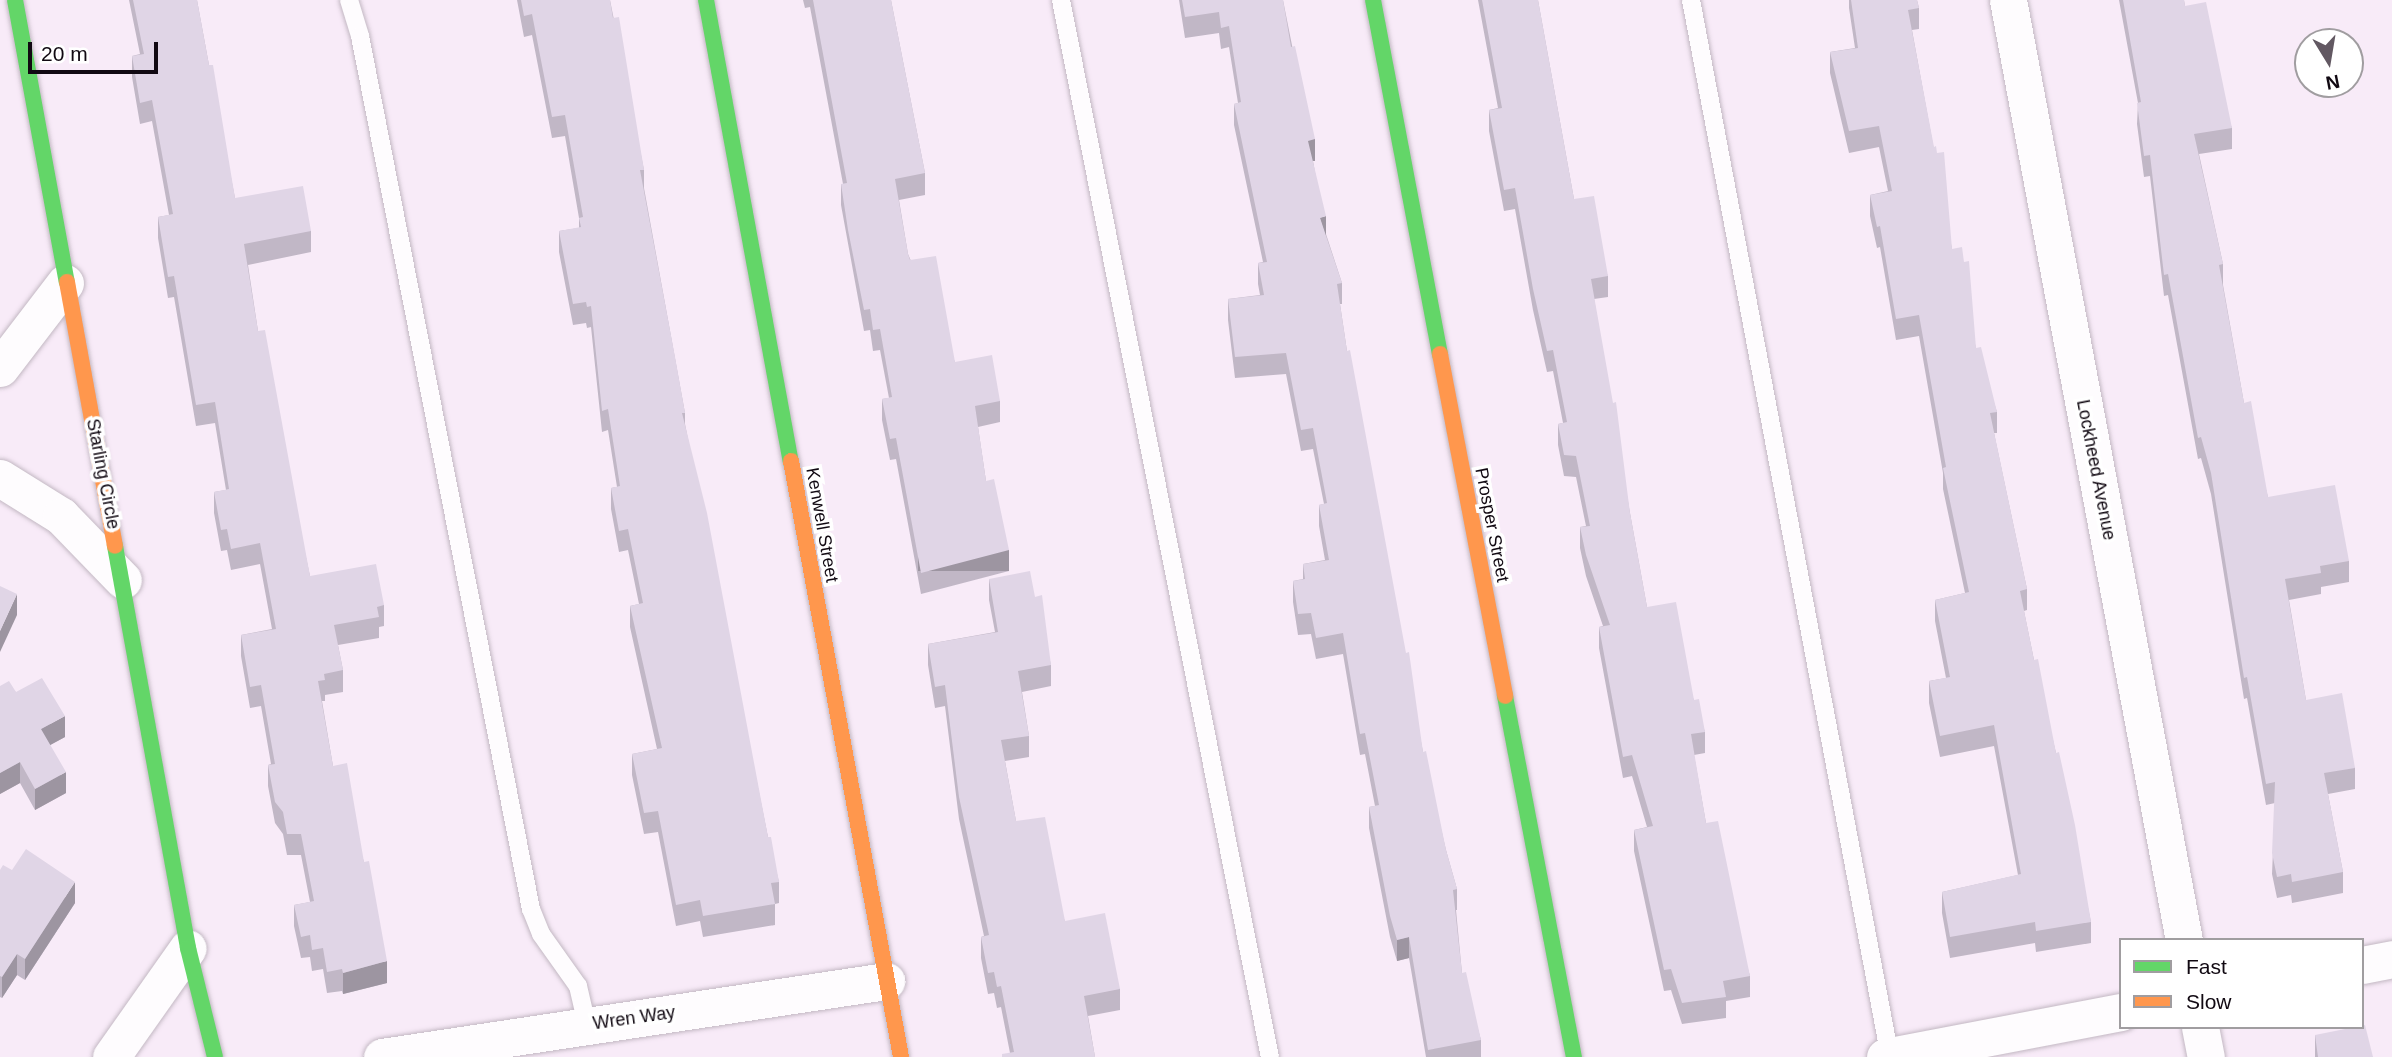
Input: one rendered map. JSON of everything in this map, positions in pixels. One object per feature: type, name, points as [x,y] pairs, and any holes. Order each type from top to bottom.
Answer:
[{"type":"street","name":"Starling Circle","points":[[15,0],[65,282],[123,580],[188,948],[215,1057]]},
{"type":"street","name":"Kenwell Street","points":[[706,0],[901,1057]]},
{"type":"street","name":"Prosper Street","points":[[1373,0],[1573,1057]]},
{"type":"street","name":"Lockheed Avenue","points":[[2008,0],[2183,938]]},
{"type":"street","points":[[0,368],[65,282]]},
{"type":"street","points":[[0,478],[61,516],[123,580]]},
{"type":"street","points":[[111,1057],[188,948]]},
{"type":"street","points":[[2364,965],[2392,959]]},
{"type":"street","name":"Wren Way","points":[[382,1057],[886,981]]},
{"type":"street","points":[[1888,1057],[2119,1012]]},
{"type":"street","points":[[2200,1029],[2206,1057]]},
{"type":"lane","points":[[349,0],[363,50],[531,909],[541,934],[578,986],[587,1025]]},
{"type":"lane","points":[[1061,0],[1270,1057]]},
{"type":"lane","points":[[1691,0],[1888,1057]]},
{"type":"building","points":[[133,0],[197,0],[209,65],[213,65],[235,198],[303,186],[311,231],[244,244],[258,331],[265,330],[310,576],[376,564],[384,605],[377,607],[379,617],[334,625],[343,670],[324,674],[325,680],[318,681],[333,766],[347,763],[364,862],[369,861],[387,961],[343,973],[342,969],[327,972],[323,948],[312,950],[310,935],[301,937],[294,905],[314,901],[301,834],[287,834],[283,812],[275,802],[268,765],[275,764],[261,685],[250,687],[241,635],[276,629],[260,543],[231,549],[227,529],[221,530],[214,492],[229,489],[215,402],[196,405],[174,276],[168,277],[158,217],[173,214],[152,100],[140,103],[132,56],[144,54]]},
{"type":"building","points":[[521,0],[610,0],[613,18],[619,17],[644,170],[640,170],[685,413],[682,413],[707,513],[768,837],[771,837],[779,882],[771,883],[775,904],[703,916],[700,900],[676,905],[658,811],[644,813],[632,754],[662,748],[630,606],[643,603],[628,529],[619,531],[611,488],[620,486],[608,409],[602,411],[591,306],[587,307],[586,302],[573,304],[559,231],[581,227],[579,218],[583,217],[565,115],[552,117],[532,14],[524,16]]},
{"type":"building","points":[[813,0],[891,0],[925,173],[895,179],[908,254],[910,260],[936,256],[955,362],[992,355],[1000,401],[975,406],[986,481],[994,479],[1009,550],[921,573],[896,438],[890,439],[882,399],[892,397],[880,329],[873,330],[870,309],[864,310],[848,230],[841,184],[847,183]]},
{"type":"building","points":[[1182,0],[1283,0],[1291,47],[1295,46],[1315,139],[1308,141],[1326,216],[1320,218],[1342,283],[1337,284],[1347,351],[1350,350],[1406,653],[1409,652],[1423,752],[1426,751],[1446,850],[1457,889],[1453,890],[1462,973],[1466,972],[1481,1040],[1428,1050],[1409,937],[1397,940],[1390,916],[1369,807],[1379,805],[1365,733],[1360,734],[1343,633],[1316,638],[1311,613],[1298,614],[1293,581],[1305,579],[1303,564],[1329,560],[1319,505],[1327,503],[1313,428],[1301,430],[1286,353],[1235,357],[1228,299],[1264,295],[1258,263],[1267,262],[1234,104],[1241,102],[1229,26],[1221,28],[1219,12],[1185,17]]},
{"type":"building","points":[[1482,0],[1538,0],[1574,199],[1594,196],[1608,276],[1591,279],[1613,403],[1616,402],[1630,513],[1647,607],[1676,602],[1694,700],[1699,699],[1705,732],[1691,734],[1706,823],[1718,821],[1750,976],[1723,981],[1726,997],[1682,1003],[1671,969],[1664,970],[1634,830],[1653,826],[1632,755],[1623,757],[1599,627],[1610,625],[1586,555],[1580,527],[1590,526],[1576,456],[1564,455],[1558,424],[1567,422],[1553,350],[1547,351],[1515,188],[1504,190],[1489,110],[1502,108]]},
{"type":"building","points":[[1851,0],[1917,0],[1919,8],[1908,10],[1934,147],[1936,146],[1937,153],[1944,152],[1952,249],[1962,247],[1964,262],[1969,261],[1976,348],[1981,347],[1997,412],[1990,413],[2027,589],[2020,591],[2034,660],[2038,659],[2056,753],[2059,752],[2075,825],[2091,922],[2036,931],[2035,922],[1950,937],[1942,892],[2021,874],[1994,725],[1940,736],[1929,681],[1950,677],[1935,600],[1969,592],[1943,468],[1946,467],[1919,315],[1896,319],[1880,226],[1877,227],[1870,195],[1892,191],[1879,126],[1849,131],[1830,52],[1858,48]]},
{"type":"building","points":[[2123,0],[2184,0],[2185,6],[2206,2],[2232,128],[2194,134],[2223,264],[2219,265],[2244,403],[2251,401],[2268,497],[2335,485],[2349,561],[2320,566],[2321,573],[2285,579],[2306,700],[2342,693],[2355,768],[2324,773],[2343,872],[2292,882],[2291,874],[2277,877],[2272,853],[2275,782],[2266,784],[2247,677],[2244,678],[2211,473],[2201,437],[2198,438],[2168,274],[2164,275],[2150,155],[2144,156],[2137,103],[2141,102]]},
{"type":"building","points":[[1030,571],[1035,597],[1042,595],[1051,665],[1018,671],[1029,736],[1001,740],[1016,821],[1045,817],[1065,921],[1105,913],[1120,989],[1084,996],[1095,1057],[1002,1057],[1002,1054],[1014,1052],[1001,986],[997,987],[994,972],[988,973],[981,937],[989,935],[959,797],[945,685],[935,687],[928,644],[998,632],[989,579]]},
{"type":"building","points":[[0,586],[17,594],[0,631]]},
{"type":"building","points":[[42,678],[65,716],[41,729],[66,772],[35,789],[20,762],[0,773],[0,686],[9,681],[16,692]]},
{"type":"building","points":[[26,849],[75,882],[25,959],[17,954],[2,977],[0,870],[3,865],[12,870]]},
{"type":"building","points":[[2364,1025],[2373,1057],[2318,1057],[2315,1035],[2345,1029],[2364,1029]]},
{"type":"traffic: fast","points":[[15,0],[67,282]]},
{"type":"traffic: fast","points":[[706,0],[791,461]]},
{"type":"traffic: fast","points":[[1373,0],[1440,354]]},
{"type":"traffic: fast","points":[[115,546],[188,948],[215,1057]]},
{"type":"traffic: fast","points":[[1505,696],[1574,1057]]},
{"type":"traffic: slow","points":[[67,282],[115,546]]},
{"type":"traffic: slow","points":[[1440,354],[1505,696]]},
{"type":"traffic: slow","points":[[791,461],[901,1057]]}]
